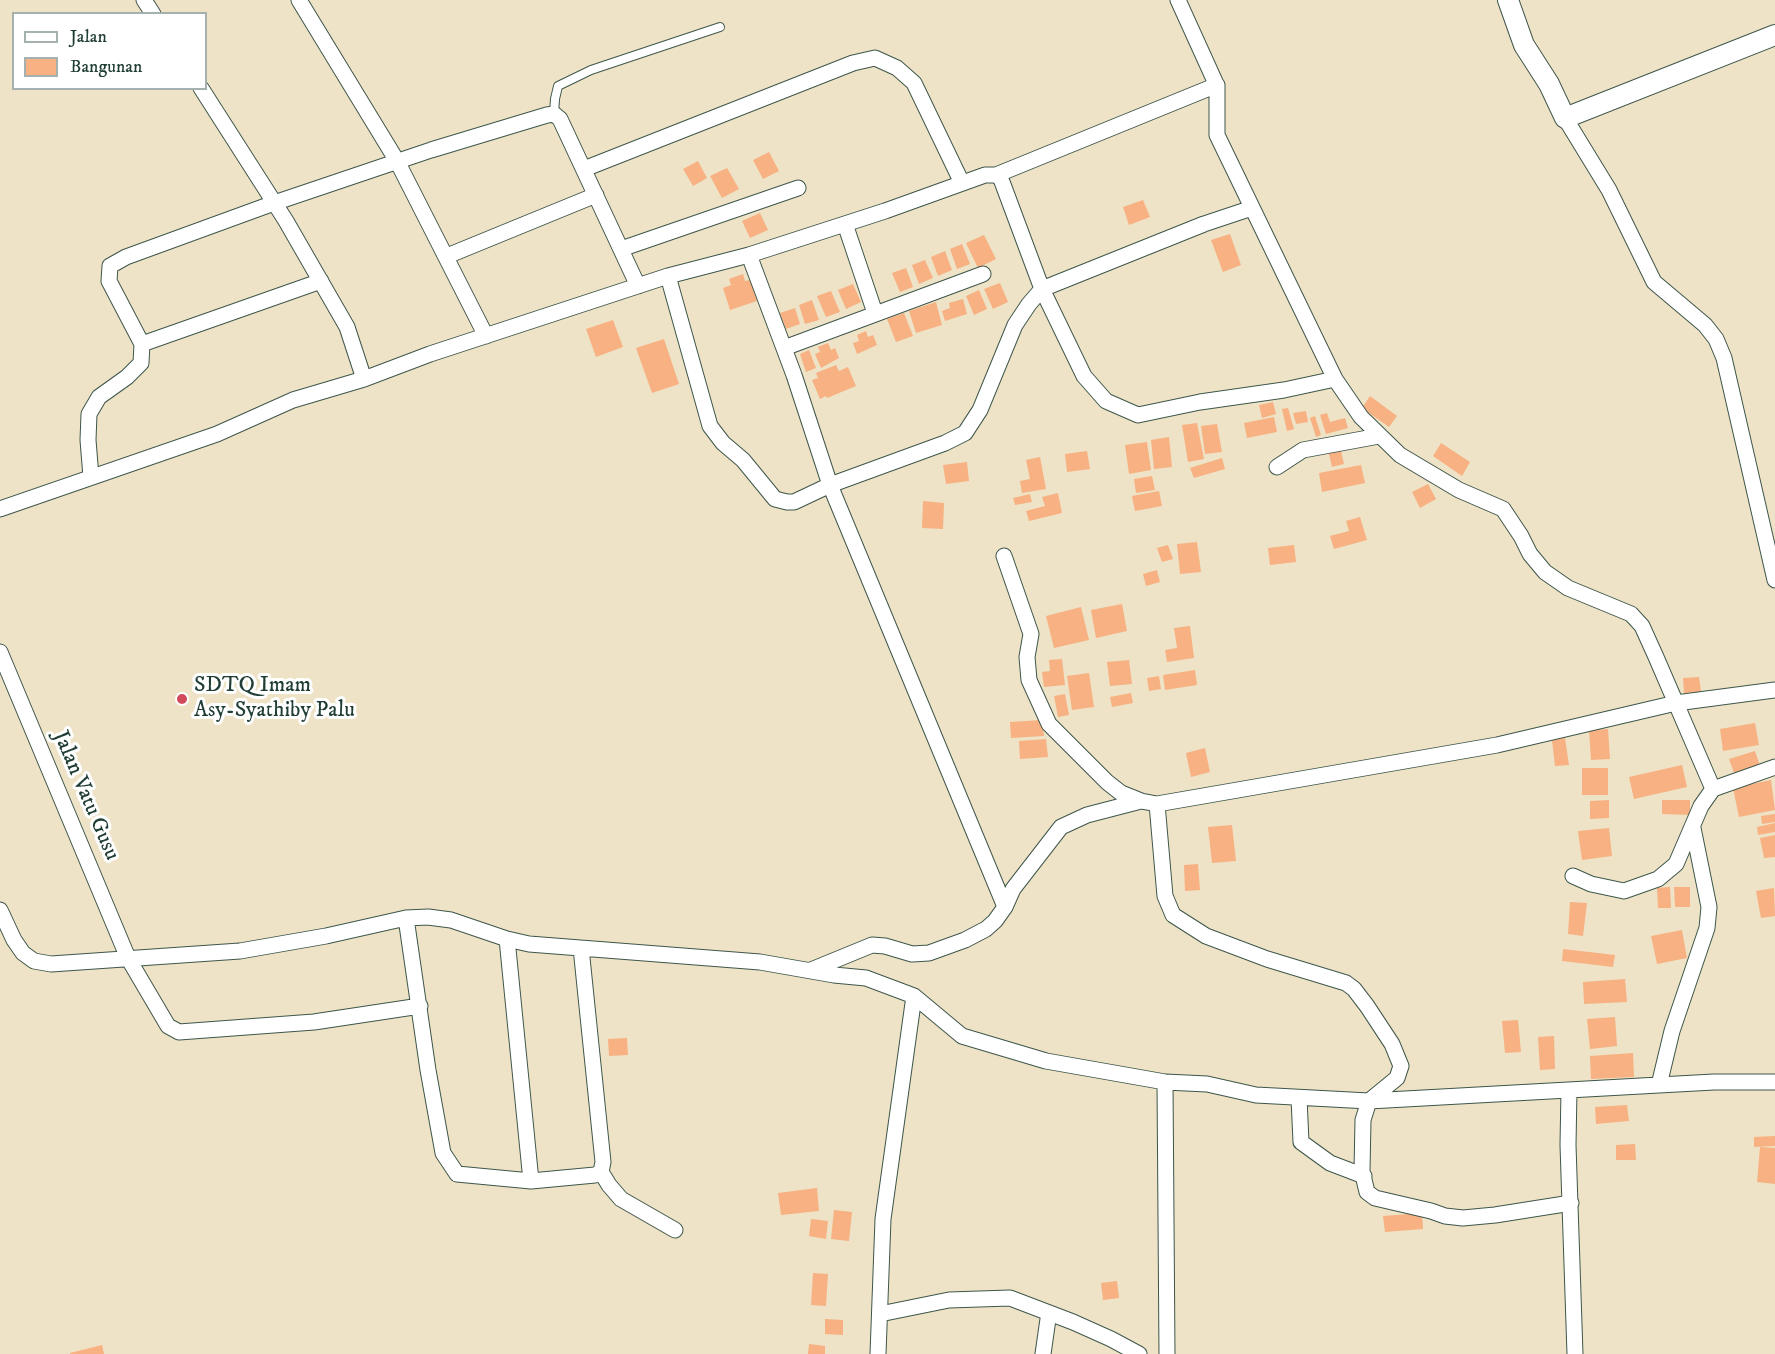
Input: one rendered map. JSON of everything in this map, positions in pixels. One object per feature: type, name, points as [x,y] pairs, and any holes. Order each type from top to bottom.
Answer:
[{"type":"street","points":[[299,0],[397,161],[486,336]]},
{"type":"street","points":[[1178,0],[1217,85],[1219,99],[1216,118],[1217,135],[1335,379],[1361,417],[1400,455],[1459,490],[1503,509],[1545,572],[1568,588],[1631,614],[1642,626],[1713,789]]},
{"type":"street","points":[[1508,0],[1524,45],[1549,84],[1565,118],[1609,190],[1654,282],[1705,325],[1716,339],[1724,358],[1775,580]]},
{"type":"street","points":[[1565,118],[1775,35]]},
{"type":"street","points":[[584,169],[853,63],[875,58],[897,68],[914,83],[962,183]]},
{"type":"street","points":[[0,508],[217,434],[293,400],[364,379],[668,276],[749,255],[985,175],[996,175],[1217,85]]},
{"type":"street","points":[[202,90],[274,202],[347,327],[364,379]]},
{"type":"street","points":[[91,477],[88,414],[99,397],[128,377],[141,363],[142,344],[109,281],[110,266],[126,257],[274,202],[397,161],[554,114],[560,119],[638,286]]},
{"type":"street","points":[[996,175],[1001,179],[1042,290],[1084,376],[1106,401],[1138,415],[1335,379]]},
{"type":"street","points":[[621,249],[798,188]]},
{"type":"street","points":[[447,256],[596,195]]},
{"type":"street","points":[[668,276],[710,426],[723,443],[743,460],[775,499],[794,502],[830,485],[945,443],[965,433],[980,410],[1016,325],[1029,304],[1042,290],[1204,224],[1251,208]]},
{"type":"street","points":[[844,224],[875,313]]},
{"type":"street","points":[[749,255],[784,348],[830,485],[1005,908]]},
{"type":"street","points":[[784,348],[982,274]]},
{"type":"street","points":[[142,344],[321,281]]},
{"type":"street","points":[[1277,466],[1303,450],[1379,436]]},
{"type":"street","points":[[1004,556],[1031,634],[1027,657],[1029,680],[1049,724],[1121,793],[1141,801],[1157,804],[1497,745],[1676,703],[1775,690]]},
{"type":"street","name":"Jalan Vatu Gusu","points":[[0,652],[128,958],[168,1026],[179,1032],[314,1022],[420,1006]]},
{"type":"street","points":[[1573,876],[1590,884],[1624,891],[1658,879],[1676,864],[1701,806],[1713,789],[1775,767]]},
{"type":"street","points":[[811,970],[872,945],[885,946],[912,954],[929,953],[986,929],[1005,908],[1013,889],[1061,827],[1087,815],[1141,801]]},
{"type":"street","points":[[1157,804],[1165,896],[1173,915],[1206,936],[1267,959],[1346,983],[1367,1006],[1392,1044],[1401,1066],[1397,1078],[1370,1101],[1361,1127],[1367,1192],[1375,1198],[1445,1216],[1463,1218],[1571,1203]]},
{"type":"street","points":[[1659,1085],[1672,1031],[1707,928],[1709,907],[1693,828]]},
{"type":"street","points":[[0,910],[14,940],[23,953],[34,961],[51,964],[240,951],[326,936],[406,918],[428,917],[451,920],[529,944],[760,962],[866,978],[914,996],[962,1036],[1046,1061],[1165,1082],[1207,1084],[1256,1095],[1370,1101],[1714,1082],[1775,1082]]},
{"type":"street","points":[[406,918],[442,1153],[447,1161],[457,1174],[531,1181],[595,1175],[601,1172]]},
{"type":"street","points":[[507,939],[531,1181]]},
{"type":"street","points":[[581,948],[603,1162],[601,1172],[621,1199],[675,1230]]},
{"type":"street","points":[[878,1354],[883,1219],[914,996]]},
{"type":"street","points":[[1165,1082],[1167,1354]]},
{"type":"street","points":[[1569,1090],[1568,1145],[1575,1354]]},
{"type":"street","points":[[1299,1098],[1301,1142],[1330,1163],[1364,1176]]},
{"type":"street","points":[[879,1314],[949,1300],[1010,1298],[1111,1339],[1139,1354]]},
{"type":"street","points":[[1043,1354],[1048,1319],[1052,1314]]},
{"type":"lane","points":[[554,114],[558,86],[591,70],[720,27]]},
{"type":"building","points":[[769,152],[779,171],[763,179],[753,160]]},
{"type":"building","points":[[698,161],[707,178],[693,186],[683,169]]},
{"type":"building","points":[[727,168],[739,189],[722,198],[710,176]]},
{"type":"building","points":[[1143,200],[1150,217],[1129,225],[1123,207]]},
{"type":"building","points":[[760,213],[768,230],[750,238],[742,221]]},
{"type":"building","points":[[1230,234],[1241,265],[1223,272],[1211,240]]},
{"type":"building","points":[[984,235],[996,259],[978,268],[966,243]]},
{"type":"building","points":[[962,244],[970,264],[957,269],[950,249]]},
{"type":"building","points":[[945,251],[952,270],[938,276],[931,257]]},
{"type":"building","points":[[925,260],[933,278],[919,284],[912,265]]},
{"type":"building","points":[[906,268],[913,287],[900,292],[892,273]]},
{"type":"building","points":[[743,274],[745,281],[750,280],[757,301],[730,310],[723,288],[731,285],[729,279]]},
{"type":"building","points":[[1000,283],[1008,302],[993,309],[984,289]]},
{"type":"building","points":[[853,284],[861,302],[846,309],[838,290]]},
{"type":"building","points":[[979,290],[987,309],[974,315],[966,296]]},
{"type":"building","points":[[831,291],[840,312],[826,317],[817,296]]},
{"type":"building","points":[[963,299],[967,314],[945,321],[942,311],[950,308],[949,303]]},
{"type":"building","points":[[812,300],[819,320],[805,324],[799,305]]},
{"type":"building","points":[[936,302],[942,325],[916,333],[909,311]]},
{"type":"building","points":[[795,308],[800,324],[786,329],[780,313]]},
{"type":"building","points":[[904,313],[913,336],[896,342],[887,319]]},
{"type":"building","points":[[613,320],[623,347],[596,357],[586,329]]},
{"type":"building","points":[[866,331],[868,337],[873,335],[877,345],[857,354],[853,343],[859,341],[857,335]]},
{"type":"building","points":[[664,339],[679,384],[652,393],[636,348]]},
{"type":"building","points":[[828,343],[831,350],[835,348],[839,358],[821,368],[815,354],[820,352],[818,347]]},
{"type":"building","points":[[809,350],[816,368],[806,372],[800,354]]},
{"type":"building","points":[[836,365],[839,371],[848,367],[856,386],[820,399],[812,380],[818,378],[816,373]]},
{"type":"building","points":[[1370,396],[1397,416],[1389,427],[1362,408]]},
{"type":"building","points":[[1273,402],[1276,414],[1262,418],[1259,405]]},
{"type":"building","points":[[1288,408],[1294,429],[1287,431],[1282,409]]},
{"type":"building","points":[[1306,411],[1308,422],[1296,424],[1293,413]]},
{"type":"building","points":[[1327,413],[1330,422],[1345,418],[1348,428],[1326,434],[1320,415]]},
{"type":"building","points":[[1315,416],[1321,435],[1316,437],[1310,418]]},
{"type":"building","points":[[1274,417],[1277,432],[1247,438],[1244,423]]},
{"type":"building","points":[[1197,423],[1204,459],[1188,462],[1182,425]]},
{"type":"building","points":[[1217,424],[1222,452],[1205,454],[1201,426]]},
{"type":"building","points":[[1169,437],[1172,467],[1154,469],[1151,440]]},
{"type":"building","points":[[1147,442],[1151,470],[1129,474],[1125,445]]},
{"type":"building","points":[[1441,443],[1470,462],[1462,476],[1433,456]]},
{"type":"building","points":[[1340,447],[1344,464],[1332,467],[1328,450]]},
{"type":"building","points":[[1087,451],[1090,469],[1067,472],[1065,454]]},
{"type":"building","points":[[1040,457],[1046,489],[1022,493],[1020,481],[1030,479],[1026,460]]},
{"type":"building","points":[[1222,458],[1225,469],[1194,478],[1190,468]]},
{"type":"building","points":[[967,462],[969,481],[946,484],[943,465]]},
{"type":"building","points":[[1361,465],[1365,483],[1322,492],[1319,473]]},
{"type":"building","points":[[1152,476],[1155,490],[1136,493],[1134,479]]},
{"type":"building","points":[[1428,484],[1436,499],[1420,508],[1412,492]]},
{"type":"building","points":[[1159,491],[1162,506],[1135,511],[1132,496]]},
{"type":"building","points":[[1058,493],[1062,513],[1029,521],[1026,511],[1045,506],[1042,497]]},
{"type":"building","points":[[1030,494],[1032,502],[1015,505],[1013,498]]},
{"type":"building","points":[[923,501],[944,503],[943,529],[922,528]]},
{"type":"building","points":[[1360,517],[1367,540],[1334,549],[1330,536],[1349,531],[1346,521]]},
{"type":"building","points":[[1197,542],[1201,572],[1180,574],[1177,544]]},
{"type":"building","points":[[1168,545],[1173,559],[1162,562],[1157,548]]},
{"type":"building","points":[[1294,545],[1296,562],[1270,565],[1268,548]]},
{"type":"building","points":[[1157,570],[1160,582],[1146,586],[1143,574]]},
{"type":"building","points":[[1122,604],[1127,631],[1096,638],[1091,610]]},
{"type":"building","points":[[1081,607],[1089,640],[1054,648],[1046,616]]},
{"type":"building","points":[[1190,626],[1194,658],[1167,662],[1165,650],[1177,648],[1174,628]]},
{"type":"building","points":[[1062,659],[1065,685],[1044,687],[1042,672],[1050,671],[1049,660]]},
{"type":"building","points":[[1129,660],[1132,684],[1110,686],[1107,662]]},
{"type":"building","points":[[1195,670],[1197,685],[1165,690],[1163,675]]},
{"type":"building","points":[[1089,673],[1094,707],[1072,710],[1067,676]]},
{"type":"building","points":[[1159,676],[1161,689],[1149,691],[1147,678]]},
{"type":"building","points":[[1699,677],[1701,692],[1684,693],[1683,678]]},
{"type":"building","points":[[1131,693],[1133,703],[1112,707],[1110,697]]},
{"type":"building","points":[[1065,694],[1069,715],[1058,717],[1054,696]]},
{"type":"building","points":[[1042,720],[1044,736],[1011,738],[1010,722]]},
{"type":"building","points":[[1755,723],[1759,745],[1723,751],[1720,729]]},
{"type":"building","points":[[1608,729],[1610,759],[1591,760],[1589,730]]},
{"type":"building","points":[[1565,738],[1569,765],[1555,766],[1552,740]]},
{"type":"building","points":[[1046,739],[1048,757],[1020,759],[1019,741]]},
{"type":"building","points":[[1205,748],[1210,772],[1191,777],[1186,753]]},
{"type":"building","points":[[1755,751],[1760,766],[1734,773],[1729,759]]},
{"type":"building","points":[[1682,765],[1687,787],[1634,799],[1629,777]]},
{"type":"building","points":[[1582,768],[1608,768],[1608,795],[1582,795]]},
{"type":"building","points":[[1771,780],[1775,810],[1739,817],[1733,788]]},
{"type":"building","points":[[1609,800],[1609,818],[1590,819],[1590,801]]},
{"type":"building","points":[[1662,800],[1690,800],[1690,815],[1662,814]]},
{"type":"building","points":[[1775,814],[1775,822],[1762,824],[1761,816]]},
{"type":"building","points":[[1775,823],[1775,832],[1758,835],[1757,827]]},
{"type":"building","points":[[1232,825],[1236,861],[1212,863],[1208,827]]},
{"type":"building","points":[[1609,828],[1612,856],[1582,860],[1578,831]]},
{"type":"building","points":[[1775,835],[1775,857],[1764,858],[1760,838]]},
{"type":"building","points":[[1198,864],[1200,890],[1185,891],[1184,865]]},
{"type":"building","points":[[1670,887],[1671,908],[1658,908],[1657,888]]},
{"type":"building","points":[[1674,887],[1690,887],[1690,907],[1675,907]]},
{"type":"building","points":[[1774,888],[1775,916],[1761,918],[1756,891]]},
{"type":"building","points":[[1570,902],[1587,903],[1583,936],[1568,934]]},
{"type":"building","points":[[1682,930],[1687,958],[1657,964],[1651,936]]},
{"type":"building","points":[[1563,949],[1615,955],[1613,967],[1562,961]]},
{"type":"building","points":[[1625,979],[1627,1002],[1584,1004],[1583,982]]},
{"type":"building","points":[[1615,1017],[1617,1046],[1590,1049],[1587,1019]]},
{"type":"building","points":[[1518,1020],[1521,1052],[1505,1053],[1502,1021]]},
{"type":"building","points":[[1554,1036],[1555,1069],[1540,1070],[1538,1037]]},
{"type":"building","points":[[627,1038],[628,1055],[609,1056],[608,1039]]},
{"type":"building","points":[[1633,1053],[1634,1077],[1591,1079],[1590,1056]]},
{"type":"building","points":[[1627,1105],[1629,1121],[1596,1124],[1595,1107]]},
{"type":"building","points":[[1775,1136],[1775,1146],[1754,1147],[1754,1137]]},
{"type":"building","points":[[1635,1144],[1636,1160],[1616,1160],[1616,1145]]},
{"type":"building","points":[[1760,1147],[1775,1148],[1775,1184],[1757,1182]]},
{"type":"building","points":[[817,1188],[819,1211],[781,1215],[778,1193]]},
{"type":"building","points":[[834,1210],[852,1212],[849,1241],[831,1239]]},
{"type":"building","points":[[1422,1213],[1423,1229],[1385,1232],[1383,1216]]},
{"type":"building","points":[[811,1219],[828,1221],[826,1239],[809,1236]]},
{"type":"building","points":[[813,1273],[828,1274],[826,1306],[811,1305]]},
{"type":"building","points":[[1117,1281],[1119,1298],[1103,1300],[1101,1283]]},
{"type":"building","points":[[825,1319],[843,1320],[843,1335],[825,1334]]},
{"type":"building","points":[[809,1344],[825,1346],[825,1354],[808,1354]]},
{"type":"building","points":[[102,1345],[104,1354],[70,1354],[70,1353]]},
{"type":"place","name":"SDTQ Imam Asy-Syathiby Palu","points":[[182,699]]}]
